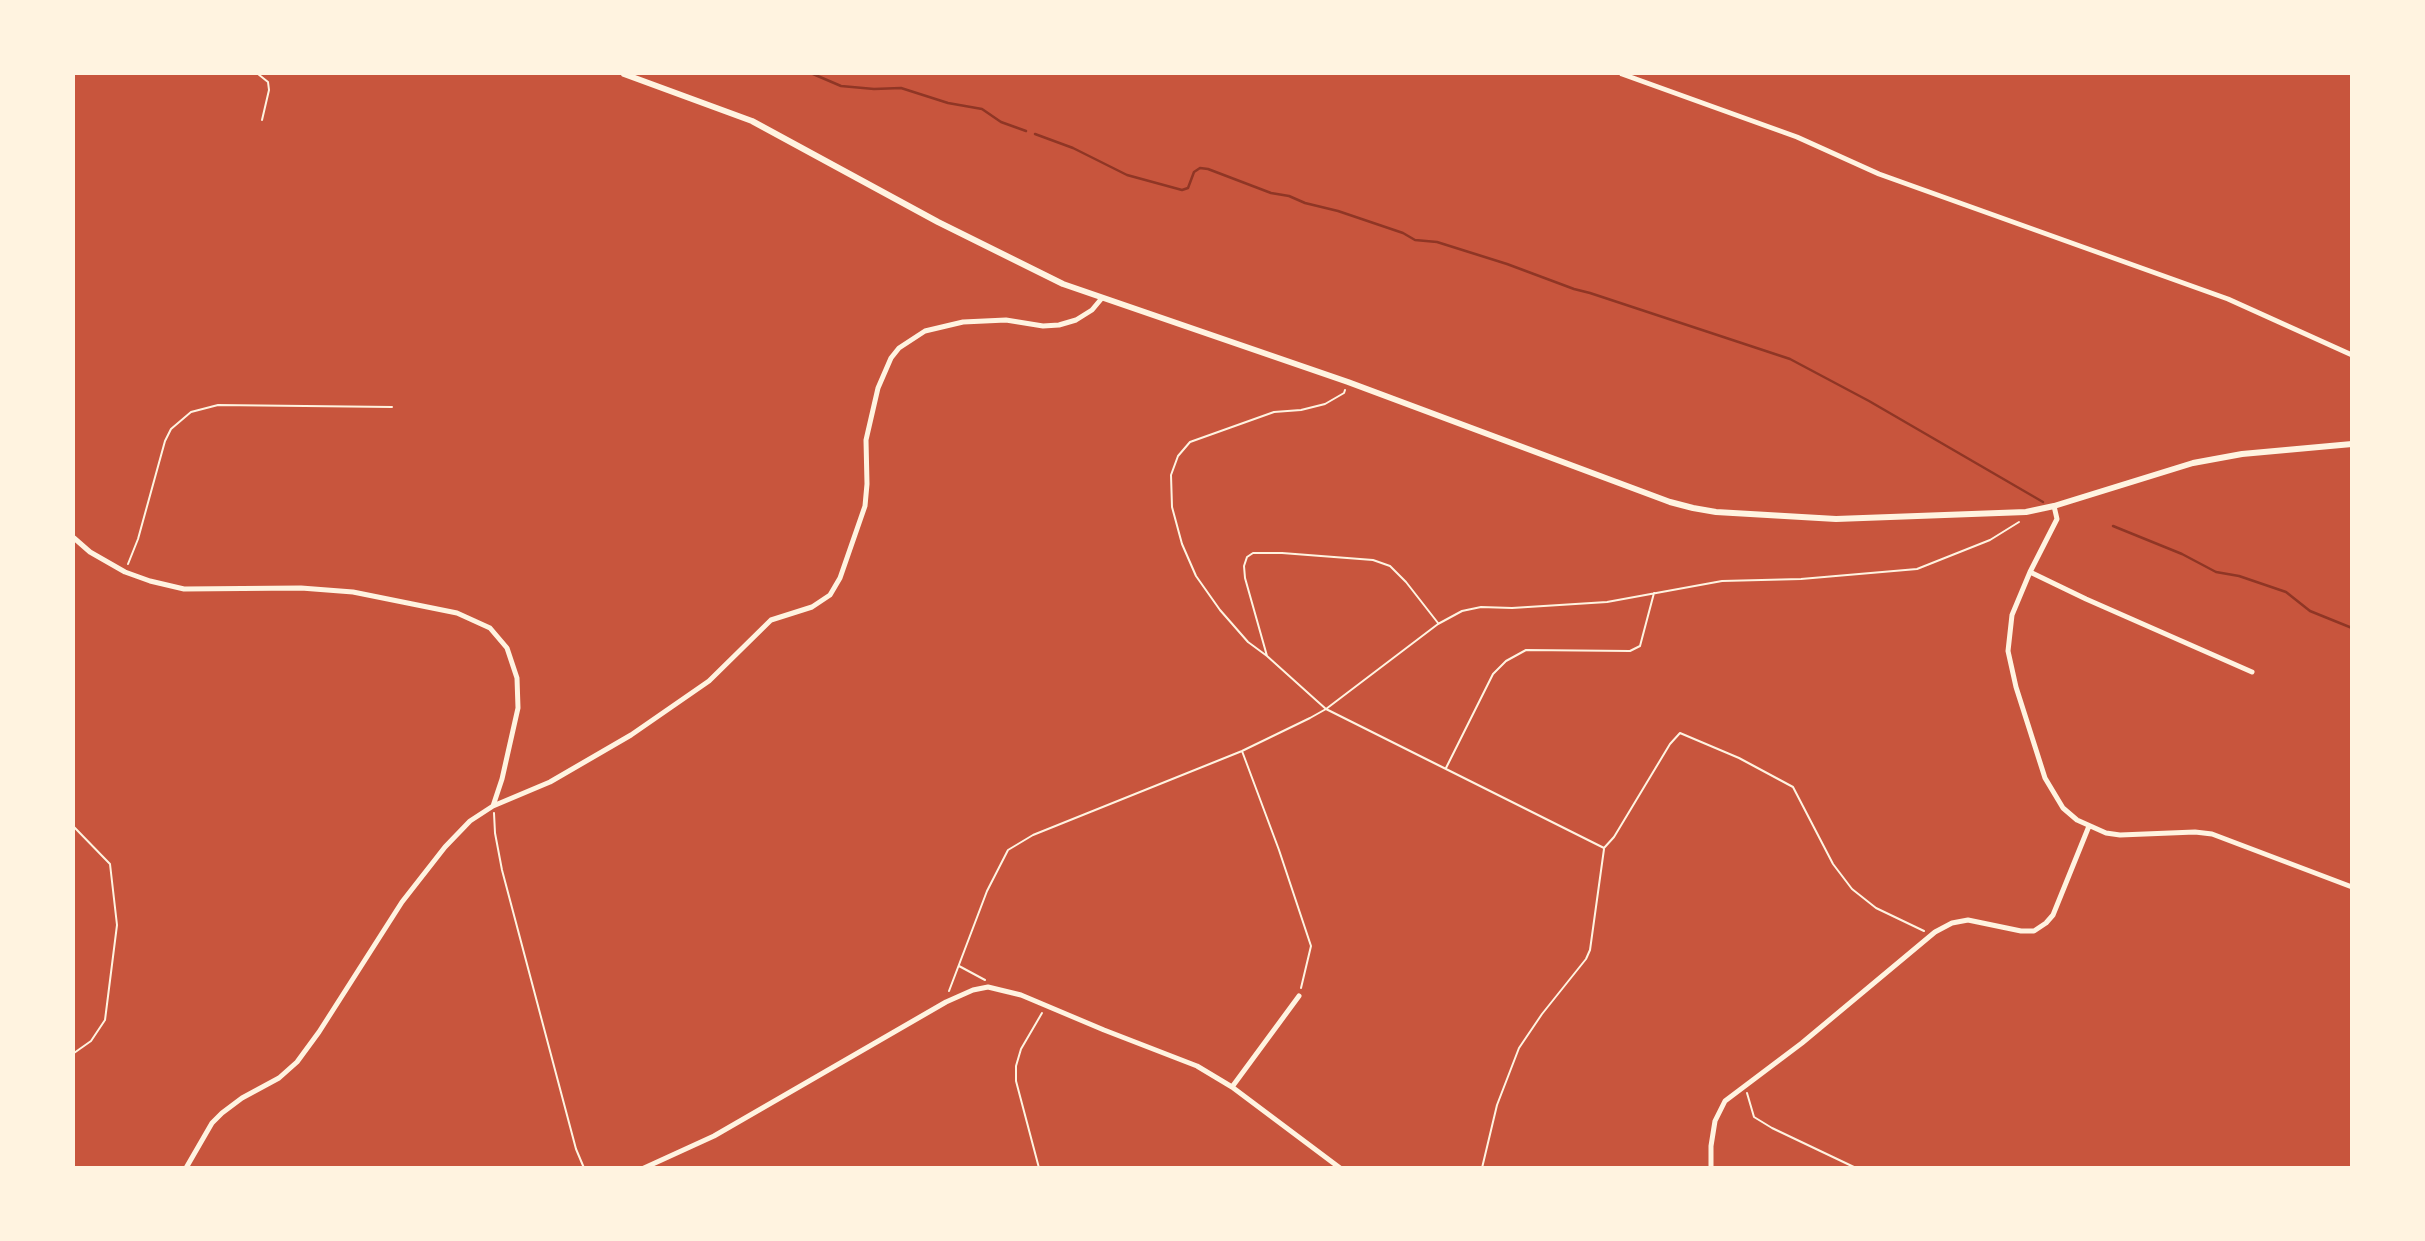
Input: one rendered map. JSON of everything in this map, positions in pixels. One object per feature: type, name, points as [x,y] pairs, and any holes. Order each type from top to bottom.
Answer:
[{"type":"street","points":[[624,74],[752,121],[949,227],[1063,284],[1348,382],[1658,498],[1693,508],[1729,513],[1836,519],[2026,512],[2054,506],[2193,463],[2242,454],[2351,444]]},
{"type":"street","points":[[1622,74],[1797,137],[1879,174],[2228,299],[2351,355]]},
{"type":"street","points":[[186,1167],[212,1123],[222,1113],[242,1098],[279,1078],[298,1062],[423,873],[444,846],[470,821],[493,806],[550,782],[631,735],[723,669],[771,620],[823,602],[830,595],[840,578],[865,506],[866,440],[882,376],[899,348],[925,331],[963,322],[1006,320],[1043,326],[1059,325],[1076,320],[1092,310],[1102,298]]},
{"type":"street","points":[[2054,506],[2057,519],[2012,615],[2008,652],[2016,687],[2045,778],[2063,808],[2077,820],[2106,833],[2212,834],[2351,887]]},
{"type":"street","points":[[74,538],[90,552],[125,572],[150,582],[184,589],[301,588],[354,593],[457,613],[489,628],[507,648],[517,678],[518,698],[511,740],[493,806]]},
{"type":"street","points":[[2030,572],[2252,672]]},
{"type":"street","points":[[1711,1167],[1715,1121],[1726,1101],[1735,1092],[1746,1088],[1931,935],[1952,923],[1968,920],[2021,931],[2039,929],[2053,915],[2089,826]]},
{"type":"street","points":[[644,1167],[714,1136],[946,1002],[973,989],[988,987],[1003,989],[1046,1005],[1197,1066],[1232,1087],[1340,1167]]},
{"type":"street","points":[[1232,1087],[1299,996]]},
{"type":"path","points":[[258,74],[268,82],[269,90],[262,120]]},
{"type":"path","points":[[1348,382],[1344,393],[1325,404],[1301,410],[1275,412],[1191,442],[1178,456],[1171,475],[1172,508],[1182,544],[1196,576],[1220,610],[1248,642],[1326,709],[1604,848]]},
{"type":"path","points":[[125,572],[138,539],[165,441],[171,429],[191,412],[218,404],[392,407]]},
{"type":"path","points":[[946,1002],[987,891],[1008,850],[1033,835],[1242,751],[1326,709],[1438,624],[1462,611],[1481,607],[1512,608],[1607,601],[1722,581],[1801,579],[1917,569],[1990,540],[2019,522],[2026,512]]},
{"type":"path","points":[[1267,656],[1245,579],[1244,566],[1247,557],[1253,553],[1373,559],[1390,566],[1406,582],[1438,624]]},
{"type":"path","points":[[1446,769],[1493,674],[1515,654],[1526,650],[1551,649],[1630,650],[1640,646],[1654,592]]},
{"type":"path","points":[[1482,1167],[1497,1105],[1519,1048],[1542,1014],[1586,960],[1590,950],[1604,848],[1670,744],[1680,733],[1739,758],[1793,787],[1824,849],[1852,889],[1876,908],[1931,935]]},
{"type":"path","points":[[1242,751],[1311,946],[1299,996]]},
{"type":"path","points":[[493,806],[502,870],[576,1149],[584,1167]]},
{"type":"path","points":[[74,827],[110,864],[117,925],[105,1020],[91,1041],[74,1054]]},
{"type":"path","points":[[958,965],[1003,989]]},
{"type":"path","points":[[1039,1167],[1016,1081],[1016,1066],[1021,1049],[1046,1005]]},
{"type":"path","points":[[1746,1088],[1754,1117],[1856,1167]]},
{"type":"waterway","points":[[813,74],[841,86],[901,88],[948,103],[982,109],[1001,122],[1026,131]]},
{"type":"waterway","points":[[1035,134],[1073,148],[1127,175],[1182,190],[1188,188],[1194,172],[1200,168],[1208,169],[1271,193],[1338,211],[1403,233],[1415,240],[1437,242],[1507,264],[1574,289],[1790,359],[1869,401],[2043,502]]},
{"type":"waterway","points":[[2113,526],[2182,554],[2216,572],[2239,576],[2286,592],[2310,611],[2352,628]]}]
